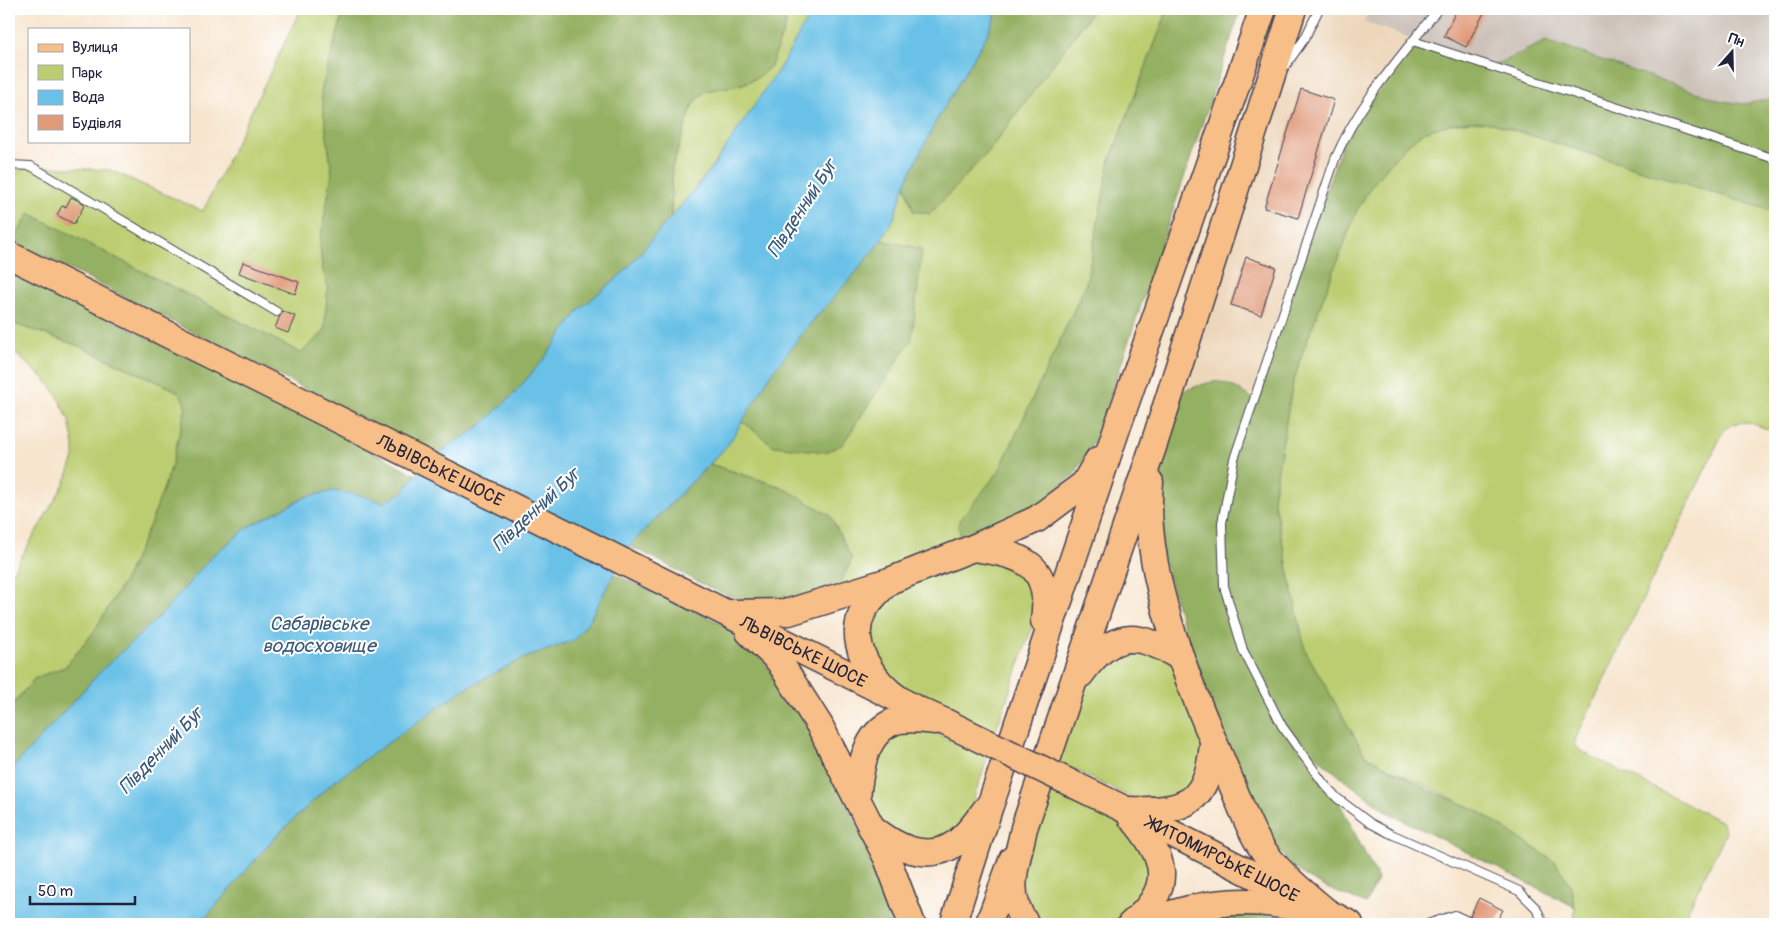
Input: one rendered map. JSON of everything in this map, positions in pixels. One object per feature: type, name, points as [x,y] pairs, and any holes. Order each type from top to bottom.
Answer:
[{"type":"highway","points":[[871,828],[889,842],[905,849],[933,852],[955,844],[991,802],[1116,431],[1263,9]]},
{"type":"highway","points":[[1026,924],[1017,910],[1012,888],[1024,828],[1154,444],[1293,9]]},
{"type":"highway","name":"ЛЬВІВСЬКЕ ШОСЕ","points":[[9,256],[945,722]]},
{"type":"highway","points":[[729,613],[789,612],[889,581],[973,548],[1037,519],[1084,484],[1116,431]]},
{"type":"highway","points":[[1154,444],[1148,504],[1151,553],[1181,658],[1213,743],[1245,820],[1260,845],[1279,871],[1339,919]]},
{"type":"highway","points":[[973,548],[1010,553],[1031,566],[1040,576],[1046,589],[1047,599],[1039,662]]},
{"type":"highway","points":[[889,581],[864,609],[858,626],[858,638],[870,671],[900,700]]},
{"type":"highway","points":[[729,613],[780,661],[820,726],[899,887],[912,924]]},
{"type":"highway","points":[[1073,685],[1096,655],[1121,640],[1132,638],[1158,644],[1181,658]]},
{"type":"highway","points":[[857,798],[860,771],[864,757],[878,732],[894,722],[911,720],[945,722],[1124,809],[1159,811],[1174,808],[1193,799],[1202,789],[1208,774],[1213,743]]},
{"type":"highway","points":[[1124,809],[1148,837],[1161,867],[1161,879],[1153,903],[1131,924]]},
{"type":"highway","name":"ЖИТОМИРСЬКЕ ШОСЕ","points":[[1124,809],[1339,919]]},
{"type":"highway","points":[[1138,924],[1227,901],[1273,902],[1339,919]]},
{"type":"main road","points":[[953,924],[991,802]]},
{"type":"main road","points":[[988,924],[1024,828]]},
{"type":"lane","points":[[1265,92],[1305,38],[1319,9]]},
{"type":"lane","points":[[1438,9],[1361,109],[1342,142],[1332,168],[1234,459],[1222,524],[1224,586],[1243,650],[1282,726],[1324,784],[1337,798],[1353,811],[1382,829],[1519,892],[1536,908],[1544,924]]},
{"type":"lane","points":[[1413,41],[1775,159]]},
{"type":"lane","points":[[9,165],[31,166],[277,312]]},
{"type":"lane","points":[[1427,924],[1455,915],[1474,924]]},
{"type":"shaded area","points":[[1296,9],[1369,9],[1365,22],[1413,41],[1253,399],[1228,382],[1183,391]]},
{"type":"shaded area","points":[[1369,9],[1775,9],[1775,98],[1744,104],[1722,101],[1546,41],[1491,67],[1364,22]]},
{"type":"green space","points":[[301,9],[350,9],[342,17],[321,91],[332,174],[320,242],[322,267],[328,287],[324,332],[301,353],[29,213],[14,241],[9,239],[9,165],[110,170],[203,211]]},
{"type":"green space","points":[[350,9],[775,9],[782,14],[786,24],[771,66],[757,78],[740,85],[705,91],[692,106],[672,168],[671,218],[624,272],[580,309],[544,359],[512,396],[482,424],[466,436],[452,443],[437,456],[14,241],[29,213],[301,353],[324,332],[328,287],[322,267],[320,242],[332,174],[321,91],[342,17]]},
{"type":"green space","points":[[775,9],[813,9],[794,44],[758,101],[716,161],[671,218],[672,168],[692,106],[705,91],[740,85],[757,78],[771,66],[786,24],[782,14]]},
{"type":"green space","points":[[998,9],[1092,9],[1090,15],[988,152],[930,214],[913,211],[905,184],[935,123],[987,35]]},
{"type":"green space","points":[[1092,9],[1168,9],[1110,160],[1086,284],[999,471],[959,521],[960,540],[837,593],[852,559],[782,487],[710,464],[728,445],[742,421],[774,446],[913,247],[881,240],[894,218],[905,184],[913,211],[930,214],[988,152],[1090,15]]},
{"type":"green space","points":[[1168,9],[1241,9],[1096,438],[1074,475],[1035,508],[960,540],[959,521],[999,471],[1086,284],[1110,160]]},
{"type":"green space","points":[[1413,41],[1491,67],[1546,41],[1722,101],[1744,104],[1775,98],[1775,212],[1492,123],[1470,121],[1450,124],[1423,132],[1405,147],[1388,166],[1372,185],[1357,210],[1303,351],[1292,387],[1273,498],[1305,650],[1365,755],[1427,789],[1478,811],[1555,862],[1570,884],[1575,907],[1387,812],[1338,775],[1284,728],[1337,798],[1378,879],[1366,904],[1329,889],[1305,876],[1288,862],[1271,838],[1238,771],[1190,649],[1162,554],[1159,486],[1164,454],[1183,391],[1213,382],[1220,382],[1226,383],[1253,399],[1343,142]]},
{"type":"green space","points":[[1470,121],[1492,123],[1775,212],[1775,432],[1742,422],[1736,423],[1724,430],[1575,740],[1576,746],[1581,751],[1722,822],[1726,833],[1681,924],[1574,924],[1575,907],[1570,884],[1555,862],[1478,811],[1364,756],[1305,650],[1273,498],[1292,387],[1303,351],[1357,210],[1372,185],[1405,147],[1423,132],[1450,124]]},
{"type":"green space","points":[[881,240],[922,249],[912,339],[842,445],[826,452],[774,446],[742,421],[768,378],[785,355]]},
{"type":"green space","points":[[9,268],[337,432],[416,475],[403,492],[384,503],[359,495],[334,491],[306,497],[250,526],[213,555],[162,614],[100,672],[9,772],[9,714],[13,704],[35,678],[65,667],[93,633],[127,576],[152,520],[171,468],[186,407],[182,397],[175,390],[79,346],[9,322]]},
{"type":"green space","points":[[9,322],[79,346],[175,390],[182,397],[186,406],[171,468],[152,520],[127,576],[93,633],[65,667],[35,678],[13,704],[9,714],[9,578],[64,484],[74,458],[74,446],[69,420],[57,395],[46,380],[9,348]]},
{"type":"green space","points":[[710,464],[782,487],[830,515],[852,559],[843,575],[837,593],[789,604],[767,604],[746,601],[706,586],[629,546]]},
{"type":"green space","points":[[966,557],[1011,567],[1026,581],[1036,596],[1036,616],[995,733],[903,691],[888,681],[868,636],[875,611],[893,592]]},
{"type":"green space","points":[[614,574],[721,623],[748,643],[800,706],[905,924],[200,924],[276,836],[332,783],[461,691],[522,659],[574,640],[589,621]]},
{"type":"green space","points":[[1111,648],[1170,655],[1207,752],[1186,797],[1146,805],[1056,761],[1081,686]]},
{"type":"green space","points":[[902,731],[931,731],[988,757],[965,823],[956,831],[927,843],[887,830],[868,801],[874,757],[892,736]]},
{"type":"green space","points":[[1047,790],[1124,822],[1149,855],[1149,893],[1128,915],[1113,923],[1042,924],[1034,919],[1019,877]]},
{"type":"green space","points":[[1223,915],[1272,915],[1316,924],[1190,924]]},
{"type":"water","name":"Сабарівське водосховище","points":[[813,9],[998,9],[987,35],[935,123],[905,184],[894,218],[881,240],[857,271],[808,326],[771,374],[728,445],[629,546],[589,621],[574,640],[522,659],[461,691],[332,783],[276,836],[200,924],[9,924],[9,772],[100,672],[162,614],[213,555],[250,526],[306,497],[334,491],[359,495],[384,503],[403,492],[416,475],[452,443],[466,436],[482,424],[512,396],[544,359],[580,309],[624,272],[707,175],[781,66]]},
{"type":"building","points":[[1457,9],[1486,9],[1466,47],[1444,36]]},
{"type":"building","points":[[1301,89],[1334,100],[1298,218],[1264,208]]},
{"type":"building","points":[[71,197],[85,204],[74,224],[57,215],[62,206],[66,207]]},
{"type":"building","points":[[1246,257],[1276,267],[1261,315],[1231,305]]},
{"type":"building","points":[[243,262],[299,282],[295,294],[239,273]]},
{"type":"building","points":[[282,311],[295,316],[288,333],[275,328]]},
{"type":"building","points":[[1479,898],[1503,910],[1495,924],[1480,924],[1478,920],[1470,916]]},
{"type":"water label","name":"Південний Буг","points":[[801,208]]},
{"type":"water label","name":"Південний Буг","points":[[535,509]]},
{"type":"water label","name":"Південний Буг","points":[[160,750]]}]
